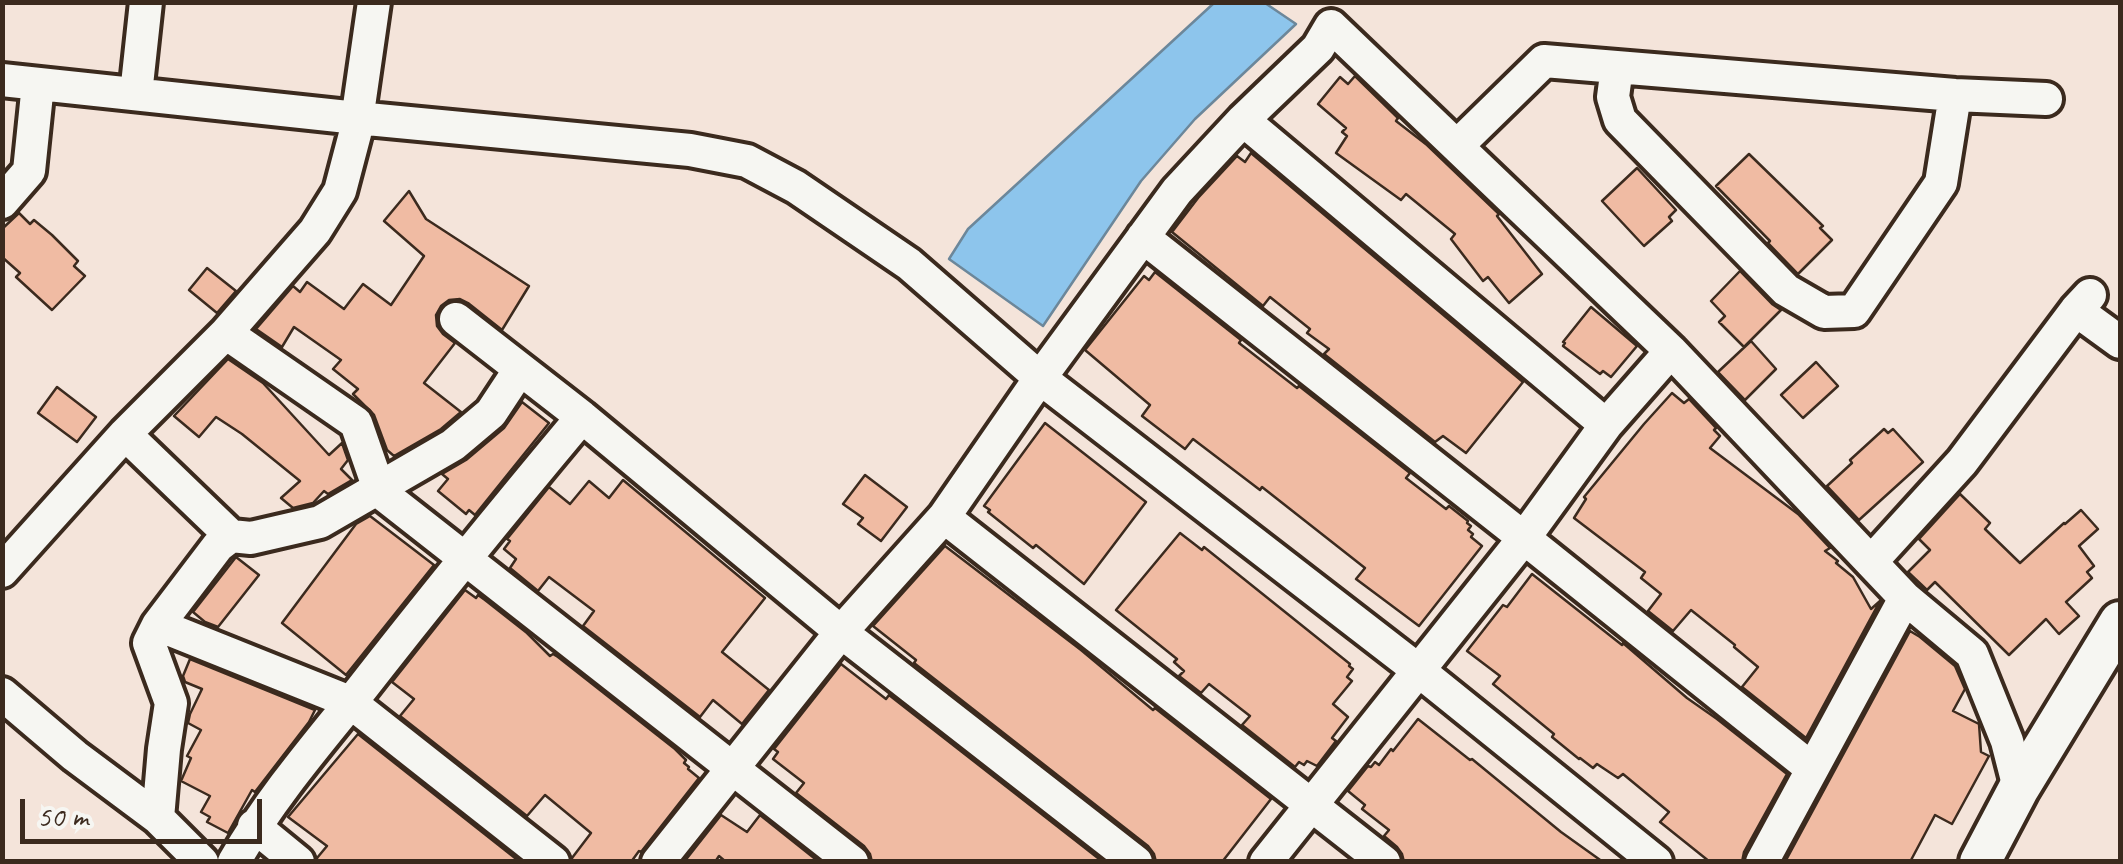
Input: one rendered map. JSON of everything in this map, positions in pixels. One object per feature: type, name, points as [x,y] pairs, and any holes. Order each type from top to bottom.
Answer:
[{"type":"main road","points":[[1980,862],[2019,788],[2120,622]]},
{"type":"street","points":[[136,94],[146,2]]},
{"type":"street","points":[[2,571],[125,434],[226,333],[315,230],[340,191],[357,118],[374,2]]},
{"type":"street","points":[[658,862],[842,632],[944,517],[1177,191],[1318,48],[1331,26],[1671,351],[1905,598],[1972,654],[2007,741],[2019,788]]},
{"type":"street","points":[[1457,146],[1544,61],[2046,99]]},
{"type":"street","points":[[1617,67],[1613,97],[1620,120],[1786,290],[1824,312],[1854,311],[1941,183],[1954,95]]},
{"type":"street","points":[[2,80],[690,150],[747,161],[796,187],[909,264],[1040,378],[1418,670],[1656,862]]},
{"type":"street","points":[[2,202],[29,172],[38,84]]},
{"type":"street","points":[[1243,120],[1606,425]]},
{"type":"street","points":[[1144,238],[1811,768]]},
{"type":"street","points":[[1871,562],[1962,462],[2083,302],[2120,342]]},
{"type":"street","points":[[456,319],[582,417],[842,632],[1136,862]]},
{"type":"street","points":[[226,333],[356,423],[380,492],[852,862]]},
{"type":"street","points":[[1266,862],[1524,538],[1606,425],[1671,351]]},
{"type":"street","points":[[125,434],[231,536],[251,538],[320,522],[453,445],[491,413],[520,369]]},
{"type":"street","points":[[234,862],[254,826],[350,702],[582,417]]},
{"type":"street","points":[[944,517],[1384,862]]},
{"type":"street","points":[[158,818],[172,703],[149,643],[158,625],[218,546],[231,536]]},
{"type":"street","points":[[1762,862],[1905,598]]},
{"type":"street","points":[[158,625],[350,702],[553,862]]},
{"type":"street","points":[[2,694],[75,756],[158,818],[202,862]]},
{"type":"street","points":[[254,826],[298,862]]},
{"type":"water","points":[[1214,3],[1265,3],[1296,24],[1195,119],[1141,181],[1043,326],[949,259],[968,229]]},
{"type":"building","points":[[1355,76],[1398,118],[1396,121],[1499,214],[1542,274],[1509,303],[1488,277],[1483,281],[1451,239],[1455,234],[1406,194],[1401,200],[1336,153],[1347,136],[1342,132],[1346,128],[1318,104],[1340,77],[1348,84]]},
{"type":"building","points":[[1251,153],[1523,382],[1466,453],[1443,436],[1435,442],[1324,354],[1329,349],[1270,297],[1263,306],[1172,232],[1237,156],[1245,162]]},
{"type":"building","points":[[1749,154],[1823,226],[1820,228],[1832,240],[1798,274],[1716,186]]},
{"type":"building","points":[[1637,168],[1676,210],[1669,217],[1672,221],[1644,246],[1602,201]]},
{"type":"building","points":[[409,191],[426,219],[529,286],[502,330],[460,299],[441,306],[436,315],[437,326],[455,343],[424,383],[461,412],[441,429],[394,456],[387,450],[374,415],[353,394],[358,389],[333,369],[341,360],[294,327],[282,347],[256,329],[293,286],[300,292],[307,282],[344,309],[363,284],[391,305],[424,256],[384,221]]},
{"type":"building","points":[[19,213],[30,224],[34,220],[52,235],[78,261],[74,266],[85,276],[52,310],[16,277],[20,273],[2,257],[2,229]]},
{"type":"building","points":[[207,268],[236,291],[217,313],[189,290]]},
{"type":"building","points":[[1740,271],[1781,310],[1744,347],[1719,322],[1725,316],[1711,301]]},
{"type":"building","points":[[1155,272],[1241,340],[1239,343],[1410,473],[1406,478],[1468,521],[1471,537],[1482,546],[1419,626],[1356,579],[1365,568],[1262,487],[1260,490],[1193,439],[1185,449],[1142,416],[1150,405],[1085,350],[1144,276],[1149,280]]},
{"type":"building","points":[[1591,307],[1637,346],[1611,377],[1603,371],[1600,374],[1563,346]]},
{"type":"building","points":[[1751,341],[1776,369],[1745,400],[1718,372]]},
{"type":"building","points":[[228,359],[263,383],[329,455],[342,443],[348,460],[341,469],[352,480],[328,494],[324,491],[313,503],[293,508],[281,498],[300,481],[242,434],[216,417],[199,437],[174,416]]},
{"type":"building","points":[[1816,362],[1838,386],[1803,418],[1781,395]]},
{"type":"building","points":[[57,387],[96,417],[77,442],[38,413]]},
{"type":"building","points":[[1672,393],[1684,403],[1689,399],[1716,428],[1720,436],[1710,448],[1798,514],[1830,548],[1825,551],[1853,577],[1871,609],[1880,601],[1806,738],[1742,687],[1758,667],[1735,645],[1691,610],[1673,631],[1648,611],[1661,594],[1641,578],[1645,572],[1574,518],[1584,497]]},
{"type":"building","points":[[522,402],[549,423],[475,515],[469,510],[466,514],[438,491],[448,479],[442,474],[466,460],[504,428]]},
{"type":"building","points":[[1045,423],[1146,502],[1084,584],[984,506]]},
{"type":"building","points":[[1884,429],[1888,433],[1893,429],[1923,462],[1859,520],[1827,486]]},
{"type":"building","points":[[865,475],[907,507],[881,541],[858,524],[863,518],[843,504]]},
{"type":"building","points":[[623,480],[765,598],[722,652],[769,690],[742,724],[713,700],[700,717],[583,626],[594,611],[549,577],[538,591],[510,568],[516,559],[504,549],[510,541],[507,539],[549,487],[570,504],[589,481],[609,498]]},
{"type":"building","points":[[1960,494],[1990,523],[1985,529],[2020,563],[2081,510],[2098,529],[2079,546],[2094,566],[2087,572],[2092,578],[2066,602],[2079,616],[2059,634],[2046,619],[2009,655],[1935,582],[1927,590],[1908,572],[1930,550],[1919,539]]},
{"type":"building","points":[[370,516],[434,565],[346,675],[282,623],[356,524]]},
{"type":"building","points":[[1180,533],[1202,550],[1204,547],[1353,669],[1347,677],[1352,681],[1333,704],[1348,717],[1317,766],[1307,761],[1295,767],[1242,725],[1250,716],[1209,684],[1201,693],[1179,676],[1184,671],[1174,662],[1177,659],[1116,610]]},
{"type":"building","points":[[945,546],[1271,799],[1222,862],[1156,862],[1148,846],[914,663],[916,660],[873,626]]},
{"type":"building","points":[[236,557],[259,575],[218,627],[193,612]]},
{"type":"building","points":[[1532,574],[1787,774],[1742,862],[1710,862],[1660,822],[1669,812],[1623,774],[1618,778],[1597,764],[1593,768],[1579,759],[1493,684],[1500,676],[1467,651]]},
{"type":"building","points":[[465,590],[485,600],[550,656],[558,657],[675,749],[699,778],[631,862],[573,862],[591,833],[545,795],[527,816],[400,716],[414,699],[392,682]]},
{"type":"building","points":[[1910,631],[1955,666],[1965,689],[1953,711],[1979,724],[1981,752],[1989,756],[1952,824],[1935,815],[1910,862],[1785,862]]},
{"type":"building","points":[[190,659],[315,710],[255,792],[252,790],[228,833],[207,822],[210,817],[201,812],[210,796],[181,781],[191,758],[187,756],[201,730],[188,723],[202,689],[185,682],[183,676]]},
{"type":"building","points":[[841,664],[886,699],[889,695],[1103,862],[872,862],[864,846],[796,793],[804,783],[773,759],[778,752],[774,749]]},
{"type":"building","points":[[1418,719],[1603,862],[1404,862],[1397,847],[1384,836],[1389,830],[1362,809],[1365,805],[1348,791],[1368,766],[1375,762],[1379,765],[1393,751]]},
{"type":"building","points":[[358,734],[520,862],[318,862],[327,846],[288,817]]},
{"type":"building","points":[[721,815],[747,832],[760,815],[819,862],[726,862],[719,856],[715,862],[684,862]]}]
